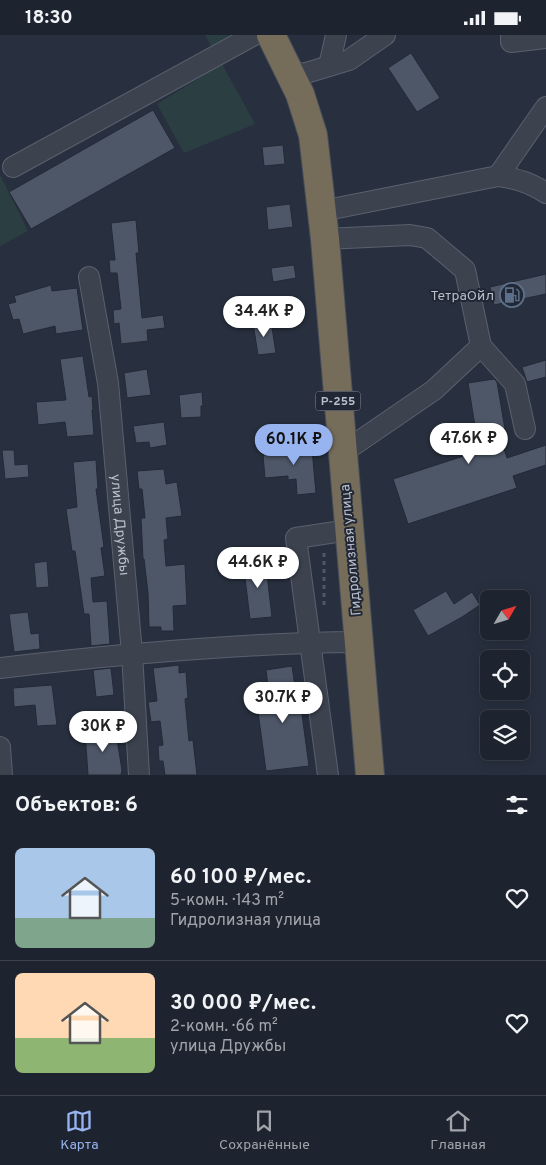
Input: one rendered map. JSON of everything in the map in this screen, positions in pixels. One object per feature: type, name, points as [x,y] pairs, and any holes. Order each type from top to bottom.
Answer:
[{"type":"highway","name":"Гидролизная улица","points":[[271,35],[291,74],[313,135],[325,239],[342,453],[336,532],[358,642],[370,775]]},
{"type":"street","points":[[13,167],[254,35]]},
{"type":"street","points":[[329,66],[336,35]]},
{"type":"street","points":[[291,74],[306,73],[349,60],[385,35]]},
{"type":"street","points":[[511,35],[511,42],[546,37]]},
{"type":"street","points":[[498,176],[546,107]]},
{"type":"street","points":[[322,211],[498,176],[513,177],[534,185],[546,193]]},
{"type":"street","points":[[325,239],[410,235],[427,237],[465,270],[481,346],[515,384],[525,429]]},
{"type":"street","name":"улица Дружбы","points":[[89,277],[108,383],[132,653],[139,775]]},
{"type":"street","points":[[342,453],[434,390],[481,346]]},
{"type":"street","points":[[328,775],[317,642],[296,538],[336,532]]},
{"type":"street","points":[[0,668],[132,653],[317,642],[358,642]]},
{"type":"street","points":[[0,747],[2,775]]},
{"type":"path","points":[[317,642],[336,532]]},
{"type":"shaded area","points":[[205,35],[231,35],[213,49]]},
{"type":"shaded area","points":[[222,64],[255,124],[184,153],[157,104]]},
{"type":"shaded area","points":[[0,175],[28,231],[0,246]]},
{"type":"building","points":[[411,53],[440,98],[417,112],[388,68]]},
{"type":"building","points":[[153,110],[175,148],[31,229],[9,192]]},
{"type":"building","points":[[283,145],[285,164],[264,166],[262,147]]},
{"type":"building","points":[[290,204],[293,227],[268,230],[266,207]]},
{"type":"building","points":[[136,220],[139,253],[136,253],[142,318],[163,315],[165,328],[147,330],[148,341],[121,344],[119,323],[114,324],[113,310],[121,309],[117,273],[110,273],[109,260],[115,260],[111,223]]},
{"type":"building","points":[[294,265],[296,278],[273,282],[271,268]]},
{"type":"building","points":[[546,274],[546,294],[494,305],[490,287]]},
{"type":"building","points":[[51,285],[52,291],[77,288],[83,330],[56,334],[55,326],[23,334],[19,319],[13,320],[8,304],[16,302],[14,296]]},
{"type":"building","points":[[271,321],[276,353],[258,355],[253,323]]},
{"type":"building","points":[[83,356],[89,397],[92,396],[94,435],[67,437],[65,422],[38,425],[36,402],[66,400],[60,359]]},
{"type":"building","points":[[546,360],[546,377],[527,382],[522,367]]},
{"type":"building","points":[[147,369],[151,395],[127,398],[124,373]]},
{"type":"building","points":[[494,379],[497,382],[505,429],[498,430],[507,458],[546,445],[546,465],[513,476],[517,488],[408,524],[393,479],[479,451],[468,383]]},
{"type":"building","points":[[202,392],[203,406],[201,406],[201,417],[181,418],[179,395]]},
{"type":"building","points":[[164,422],[167,445],[150,448],[149,442],[136,443],[133,426]]},
{"type":"building","points":[[311,438],[316,493],[297,495],[296,479],[288,480],[288,476],[265,478],[263,455],[293,452],[292,440]]},
{"type":"building","points":[[2,450],[14,450],[15,465],[28,464],[29,477],[5,479]]},
{"type":"building","points":[[96,460],[98,489],[96,489],[104,547],[101,548],[105,576],[91,578],[93,602],[107,601],[110,644],[91,646],[89,614],[84,614],[75,551],[72,551],[66,509],[77,507],[73,462]]},
{"type":"building","points":[[164,469],[166,484],[177,482],[182,516],[166,518],[168,539],[164,540],[166,566],[185,564],[187,605],[173,606],[174,631],[161,631],[161,627],[149,627],[141,518],[145,518],[142,489],[139,489],[137,471]]},
{"type":"building","points":[[265,558],[272,617],[250,619],[243,561]]},
{"type":"building","points":[[47,561],[49,587],[36,588],[34,563]]},
{"type":"building","points":[[446,591],[454,604],[472,592],[480,605],[428,636],[413,610]]},
{"type":"building","points":[[28,612],[31,634],[39,633],[40,649],[14,652],[9,614]]},
{"type":"building","points":[[179,665],[179,673],[186,672],[188,698],[185,699],[189,741],[193,740],[197,775],[165,775],[163,761],[159,761],[158,746],[163,745],[160,721],[151,722],[148,702],[157,701],[153,668]]},
{"type":"building","points":[[292,666],[298,707],[301,707],[309,766],[266,771],[258,712],[271,711],[266,670]]},
{"type":"building","points":[[111,668],[114,695],[96,697],[93,670]]},
{"type":"building","points":[[52,685],[57,725],[37,726],[35,705],[14,707],[13,688]]},
{"type":"building","points":[[115,727],[122,770],[121,775],[88,775],[85,732]]},
{"type":"place","name":"ТетраОйл","points":[[512,295]]}]
